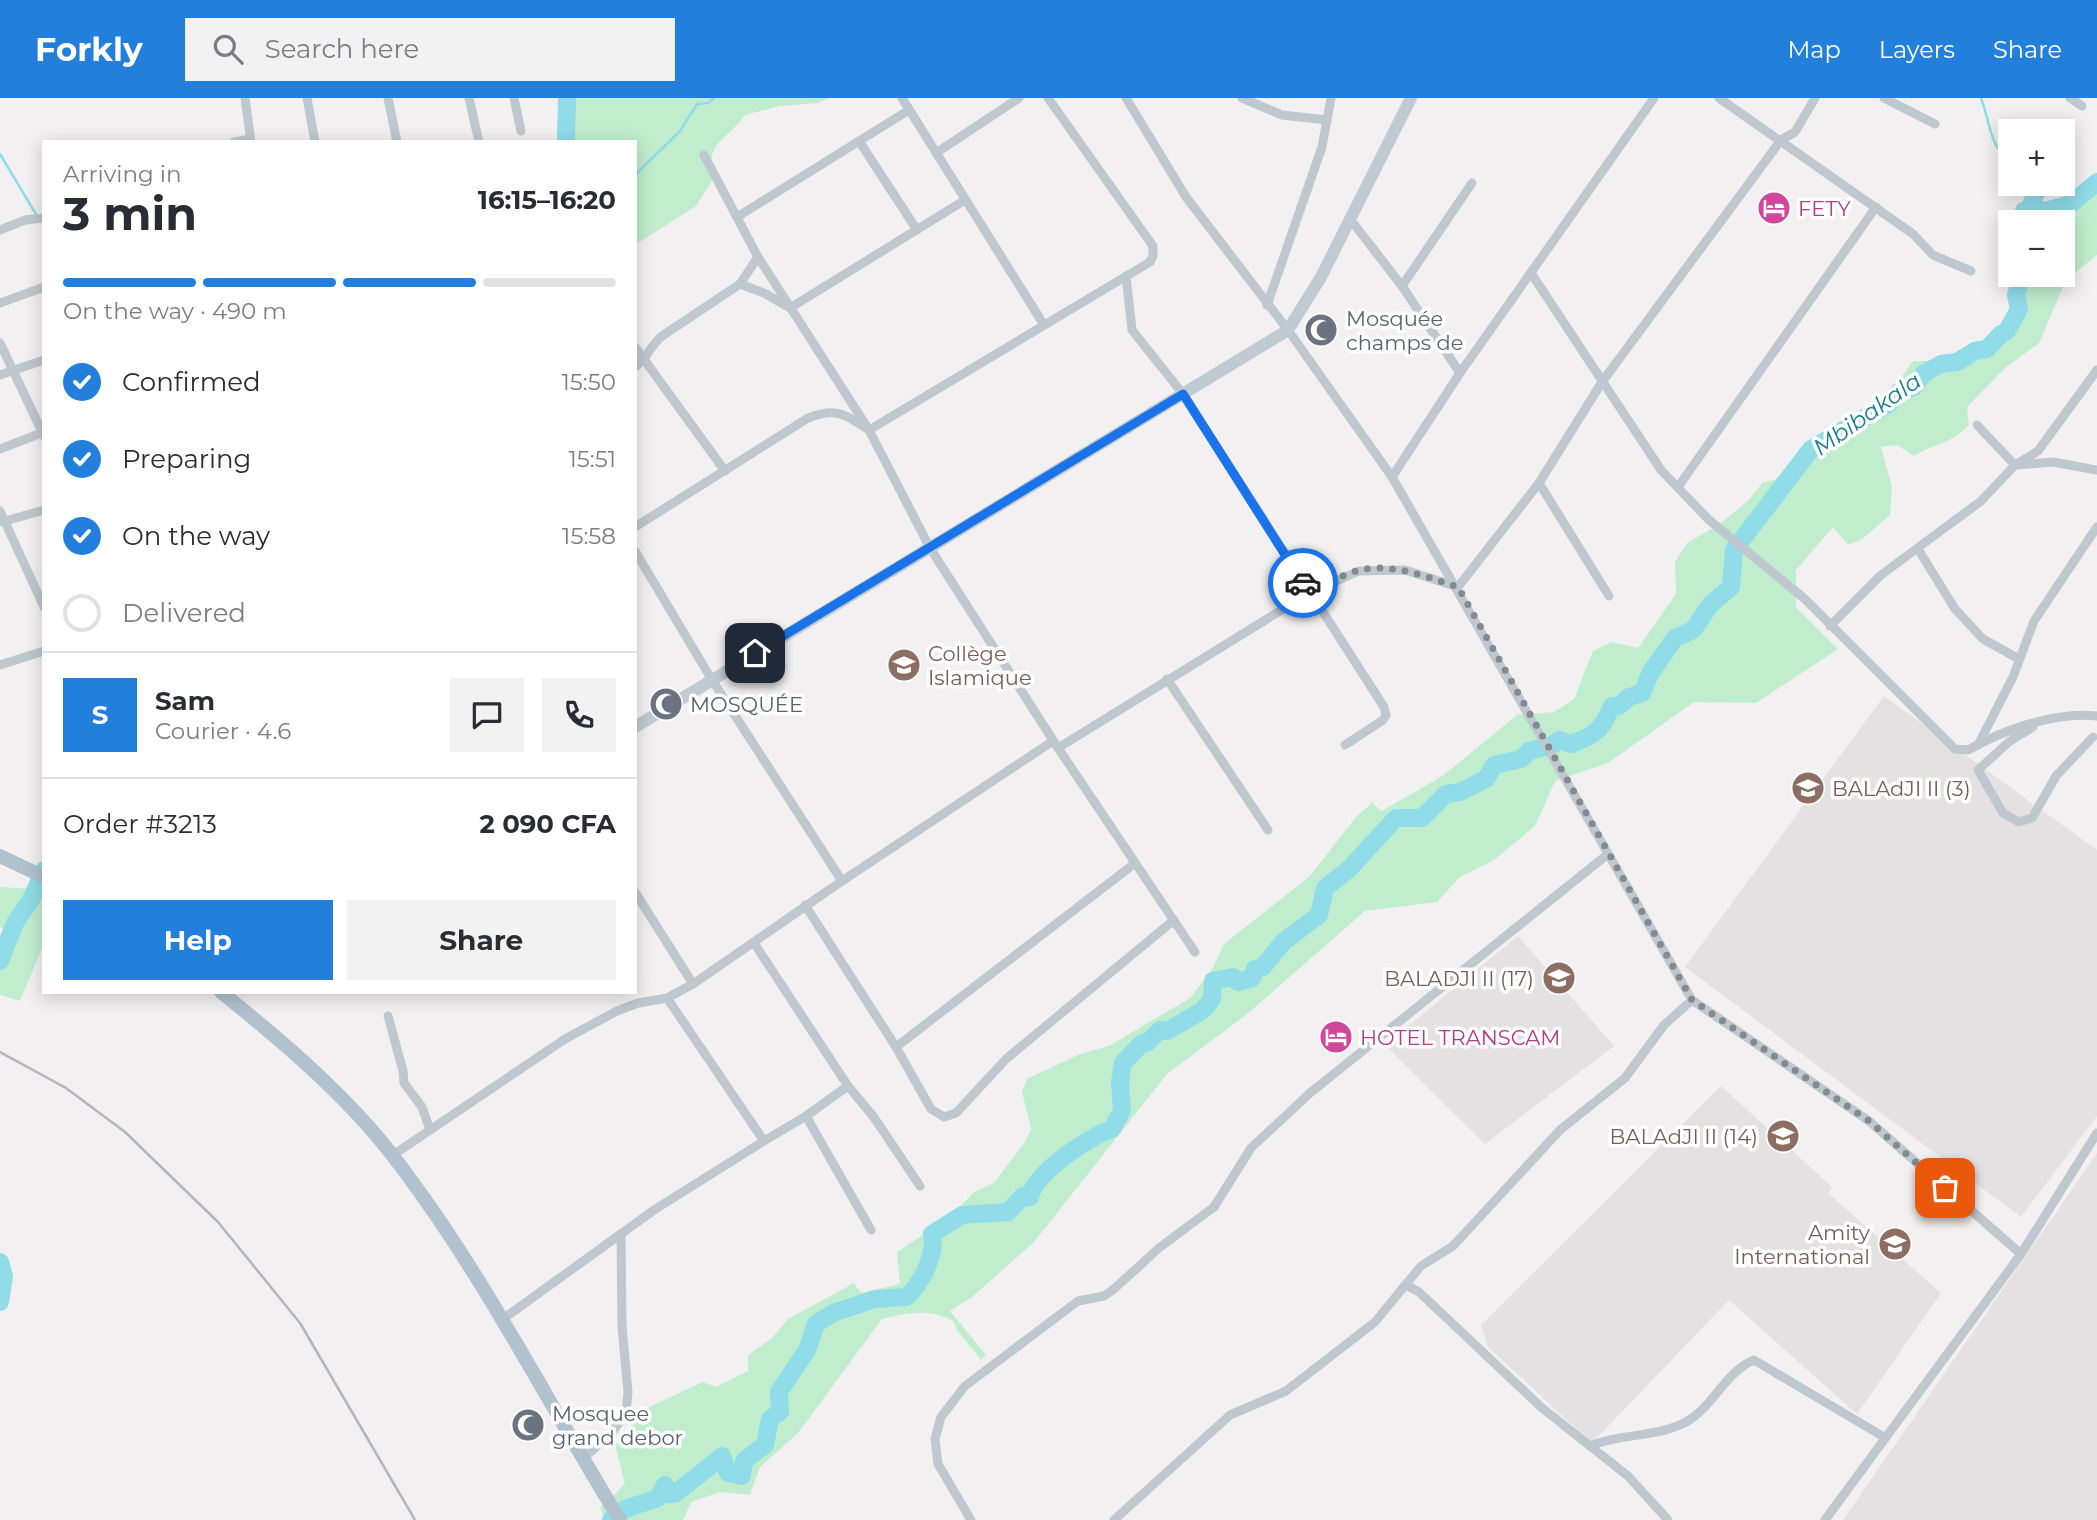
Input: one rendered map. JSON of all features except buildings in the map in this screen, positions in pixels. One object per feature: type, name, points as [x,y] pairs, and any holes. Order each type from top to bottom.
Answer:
[{"type":"main road","points":[[0,856],[42,876]]},
{"type":"main road","points":[[224,994],[269,1030],[332,1089],[393,1155],[503,1320],[620,1520]]},
{"type":"street","points":[[245,98],[250,140]]},
{"type":"street","points":[[307,98],[315,140]]},
{"type":"street","points":[[388,98],[397,140]]},
{"type":"street","points":[[470,98],[479,140]]},
{"type":"street","points":[[514,98],[521,131]]},
{"type":"street","points":[[902,98],[1044,325]]},
{"type":"street","points":[[936,153],[1019,98]]},
{"type":"street","points":[[869,430],[1126,276],[1150,261],[1153,256],[1153,246],[1048,98]]},
{"type":"street","points":[[1126,98],[1186,197],[1288,330],[1392,477],[1458,587],[1546,747],[1692,1000],[1869,1121],[2021,1254]]},
{"type":"street","points":[[1242,98],[1282,115],[1327,120]]},
{"type":"street","points":[[1267,305],[1322,146],[1331,98]]},
{"type":"street","points":[[637,726],[1288,330],[1321,277],[1411,98]]},
{"type":"street","points":[[1392,477],[1460,373],[1654,98]]},
{"type":"street","points":[[1719,98],[1913,234],[1933,255],[1971,271]]},
{"type":"street","points":[[1458,587],[1539,483],[1602,382],[1781,140],[1795,132],[1815,98]]},
{"type":"street","points":[[1884,98],[1935,124]]},
{"type":"street","points":[[2070,98],[2082,106]]},
{"type":"street","points":[[737,217],[909,110]]},
{"type":"street","points":[[859,141],[917,230]]},
{"type":"street","points":[[704,155],[758,257],[869,430],[930,548],[1134,864],[1195,952]]},
{"type":"street","points":[[1402,286],[1472,183]]},
{"type":"street","points":[[790,308],[965,200]]},
{"type":"street","points":[[1678,487],[1876,207]]},
{"type":"street","points":[[1350,219],[1402,286],[1460,373]]},
{"type":"street","points":[[0,230],[26,220],[42,221]]},
{"type":"street","points":[[725,471],[639,364],[650,345],[740,284],[758,257]]},
{"type":"street","points":[[1531,273],[1633,432],[1678,487],[1708,519],[1806,600],[1955,750],[1968,750],[2046,719],[2077,714],[2097,716]]},
{"type":"street","points":[[1126,276],[1132,330],[1183,394],[1387,715],[1345,745]]},
{"type":"street","points":[[740,284],[764,293],[790,308]]},
{"type":"street","points":[[0,303],[42,288]]},
{"type":"street","points":[[0,343],[42,432]]},
{"type":"street","points":[[0,375],[42,361]]},
{"type":"street","points":[[1830,626],[1881,575],[1981,501],[2015,465],[2038,451],[2097,370]]},
{"type":"street","points":[[637,526],[808,418],[828,410],[843,413],[869,430]]},
{"type":"street","points":[[1977,425],[2015,465]]},
{"type":"street","points":[[0,449],[42,434]]},
{"type":"street","points":[[2015,465],[2053,462],[2097,470]]},
{"type":"street","points":[[1539,483],[1609,596]]},
{"type":"street","points":[[0,511],[2,522],[42,603]]},
{"type":"street","points":[[2,522],[42,511]]},
{"type":"street","points":[[1978,745],[2013,677],[2034,621],[2097,527]]},
{"type":"street","points":[[1918,549],[1955,609],[1983,639],[2019,659]]},
{"type":"street","points":[[637,554],[712,680],[842,881]]},
{"type":"street","points":[[393,1155],[565,1040],[617,1011],[638,1003],[667,998],[693,984],[805,905],[1056,744],[1308,593],[1359,570],[1378,569],[1405,570],[1458,587]]},
{"type":"street","points":[[0,665],[42,652]]},
{"type":"street","points":[[1167,679],[1268,830]]},
{"type":"street","points":[[2046,719],[2010,741],[1978,771],[2003,813],[2012,821],[2032,818],[2056,776],[2093,737]]},
{"type":"street","points":[[971,1520],[938,1464],[935,1438],[941,1417],[965,1386],[1078,1301],[1104,1296],[1114,1289],[1159,1248],[1214,1207],[1251,1148],[1310,1093],[1608,855]]},
{"type":"street","points":[[895,1046],[1134,864]]},
{"type":"street","points":[[637,895],[693,984]]},
{"type":"street","points":[[805,905],[895,1046],[931,1109],[944,1117],[956,1113],[1006,1059],[1174,920]]},
{"type":"street","points":[[754,943],[848,1086],[920,1186]]},
{"type":"street","points":[[667,998],[764,1140]]},
{"type":"street","points":[[1114,1520],[1230,1415],[1286,1391],[1375,1322],[1421,1266],[1453,1246],[1560,1130],[1625,1077],[1664,1025],[1692,1000]]},
{"type":"street","points":[[388,1016],[404,1083],[422,1107],[430,1130]]},
{"type":"street","points":[[503,1320],[654,1210],[806,1116],[848,1086]]},
{"type":"street","points":[[806,1116],[871,1230]]},
{"type":"street","points":[[1825,1520],[2021,1254],[2097,1133]]},
{"type":"street","points":[[583,1459],[613,1431],[625,1413],[628,1392],[622,1327],[621,1235]]},
{"type":"street","points":[[1406,1285],[1419,1292],[1542,1408],[1628,1476],[1668,1520]]},
{"type":"street","points":[[1590,1446],[1605,1439],[1658,1433],[1681,1424],[1706,1409],[1739,1366],[1754,1360],[1884,1437]]},
{"type":"shaded area","points":[[1884,696],[2097,850],[2097,1116],[2021,1217],[1685,967]]},
{"type":"shaded area","points":[[1518,936],[1614,1046],[1485,1144],[1385,1045]]},
{"type":"shaded area","points":[[1721,1086],[1832,1187],[1828,1193],[1941,1293],[1857,1414],[1729,1300],[1592,1443],[1488,1347],[1481,1325]]},
{"type":"shaded area","points":[[2097,1153],[2097,1520],[1843,1520]]},
{"type":"green space","points":[[560,98],[830,98],[818,103],[780,106],[745,115],[714,149],[711,166],[713,179],[696,206],[637,244],[637,140],[564,140],[566,131]]},
{"type":"green space","name":"Mbibakala","points":[[2097,176],[2097,255],[2075,273],[2075,210],[2049,210],[2055,202],[2075,196],[2086,189]]},
{"type":"green space","name":"Mbibakala","points":[[2019,287],[2063,287],[2039,343],[2005,368],[1967,407],[1969,425],[1956,436],[1914,456],[1897,445],[1881,447],[1892,487],[1890,515],[1862,539],[1848,545],[1833,527],[1796,570],[1796,607],[1838,649],[1756,703],[1694,702],[1608,763],[1555,781],[1535,826],[1494,860],[1460,877],[1437,902],[1365,911],[1246,1015],[1167,1074],[1034,1242],[972,1297],[950,1311],[986,1355],[981,1360],[953,1321],[944,1317],[918,1313],[882,1319],[798,1433],[760,1467],[750,1495],[720,1492],[691,1502],[683,1520],[606,1520],[600,1508],[625,1484],[615,1445],[649,1407],[703,1382],[716,1387],[748,1371],[748,1355],[773,1337],[788,1319],[854,1283],[861,1293],[900,1284],[897,1252],[950,1217],[974,1192],[994,1183],[1025,1142],[1031,1129],[1022,1092],[1027,1079],[1080,1054],[1109,1046],[1190,998],[1213,968],[1224,944],[1310,876],[1356,817],[1372,803],[1382,811],[1444,775],[1517,715],[1554,712],[1574,699],[1593,651],[1612,642],[1638,648],[1676,594],[1675,562],[1687,543],[1720,524],[1750,499],[1762,483],[1791,475],[1809,444],[1885,400],[1913,361],[1954,361],[2003,345]]},
{"type":"green space","points":[[42,876],[42,948],[20,1001],[0,995],[0,961],[5,932],[0,926],[0,887],[33,889]]},
{"type":"waterway","points":[[566,140],[567,98]]},
{"type":"waterway","points":[[637,173],[680,131],[697,104],[708,103],[714,98]]},
{"type":"waterway","points":[[1981,98],[1998,148]]},
{"type":"waterway","points":[[0,154],[37,216]]},
{"type":"waterway","name":"Mbibakala","points":[[2049,210],[2071,204],[2097,182]]},
{"type":"waterway","points":[[2029,209],[2035,196]]},
{"type":"waterway","name":"Mbibakala","points":[[611,1520],[625,1509],[658,1498],[665,1485],[669,1494],[674,1494],[722,1456],[728,1473],[742,1476],[744,1461],[765,1445],[770,1419],[780,1412],[779,1392],[807,1350],[816,1324],[833,1313],[875,1299],[907,1297],[927,1268],[932,1251],[932,1234],[962,1215],[1008,1212],[1023,1196],[1030,1197],[1041,1177],[1064,1157],[1090,1139],[1112,1129],[1122,1110],[1120,1082],[1123,1063],[1141,1044],[1148,1042],[1160,1030],[1167,1031],[1203,1010],[1212,999],[1213,981],[1233,977],[1238,982],[1252,978],[1255,969],[1263,967],[1283,942],[1319,915],[1325,888],[1349,869],[1396,818],[1422,818],[1446,794],[1460,792],[1486,779],[1494,765],[1521,759],[1529,751],[1552,745],[1559,740],[1571,744],[1588,737],[1602,725],[1612,706],[1619,706],[1629,697],[1642,693],[1651,672],[1675,638],[1693,630],[1711,604],[1731,587],[1734,550],[1811,449],[1890,403],[1899,392],[1914,387],[1923,374],[1941,364],[1957,362],[1975,351],[1987,349],[2007,331],[2019,309],[2016,295],[2018,287]]},
{"type":"waterway","points":[[0,961],[15,923],[32,898],[42,875]]},
{"type":"waterway","points":[[0,1262],[4,1276],[0,1302]]},
{"type":"railway","points":[[0,1052],[66,1088],[125,1132],[218,1222],[300,1323],[415,1520]]},
{"type":"way so far","points":[[1303,583],[1308,593],[1359,570],[1378,569],[1405,570],[1458,587],[1692,1000],[1869,1121],[1945,1188]]},
{"type":"place","name":"FETY","points":[[1774,208]]},
{"type":"place","name":"Mosquée champs de","points":[[1321,330]]},
{"type":"place","name":"Collège Islamique","points":[[904,665]]},
{"type":"place","name":"MOSQUÉE","points":[[666,704]]},
{"type":"place","name":"BALAdJI II (3)","points":[[1808,788]]},
{"type":"place","name":"BALADJI II (17)","points":[[1559,978]]},
{"type":"place","name":"HOTEL TRANSCAM","points":[[1336,1037]]},
{"type":"place","name":"BALAdJI II (14)","points":[[1783,1136]]},
{"type":"place","name":"Amity International","points":[[1895,1244]]},
{"type":"place","name":"Mosquee grand debor","points":[[528,1425]]},
{"type":"route","points":[[755,653],[1183,394],[1303,583]]}]
